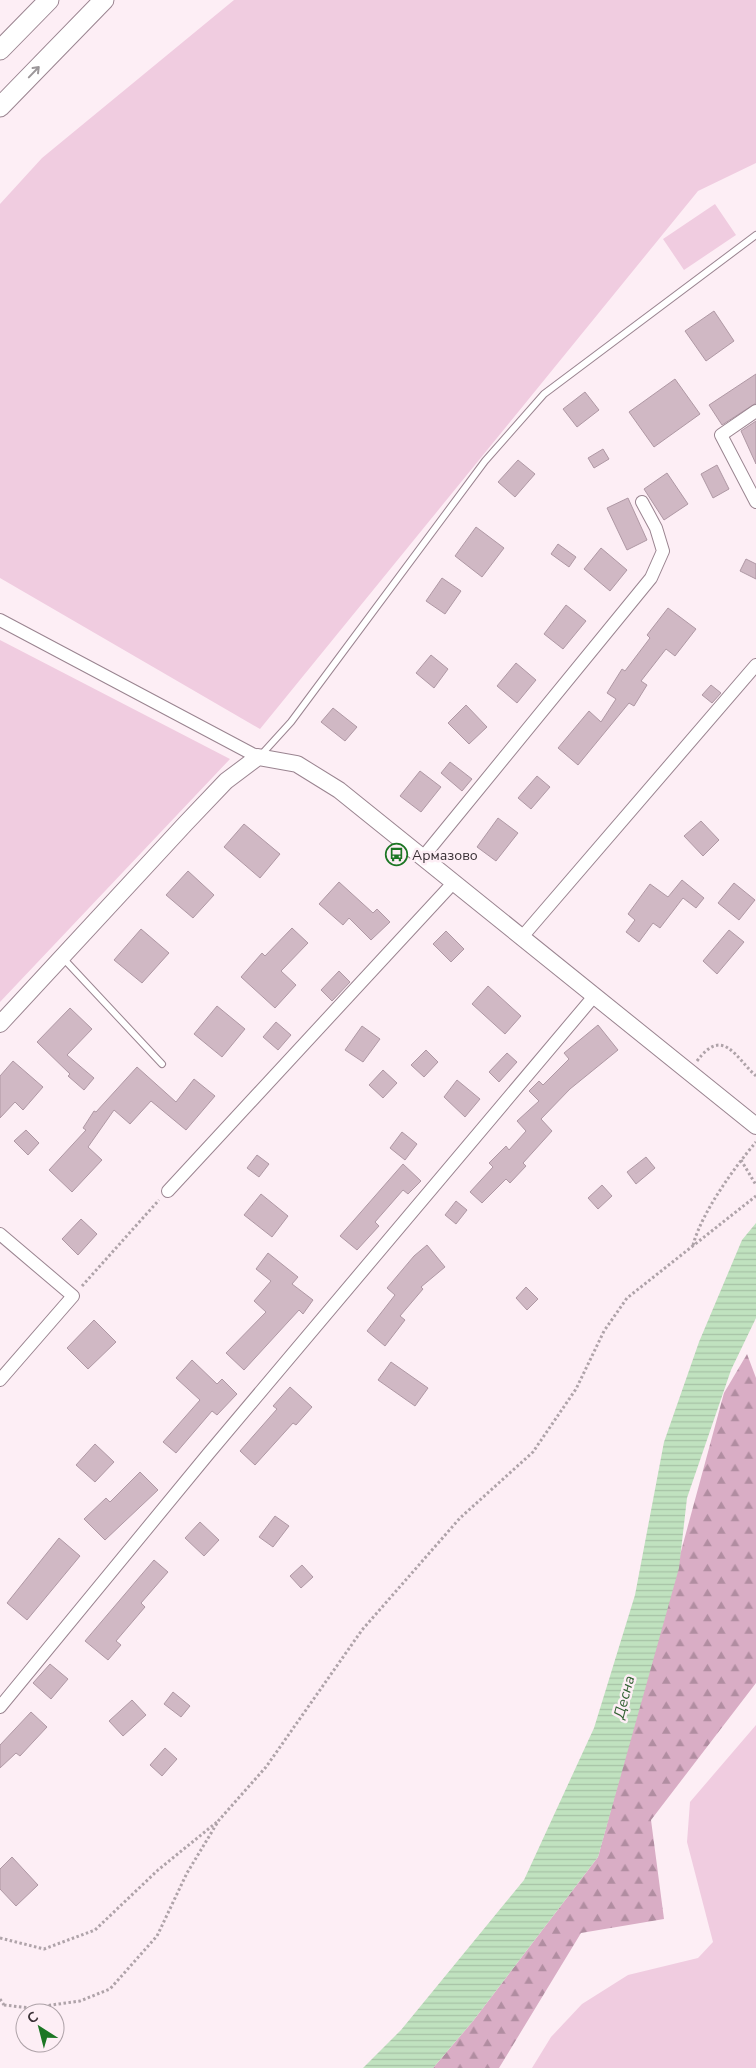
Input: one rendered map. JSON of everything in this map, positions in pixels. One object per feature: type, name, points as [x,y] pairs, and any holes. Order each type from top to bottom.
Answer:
[{"type":"main road","points":[[0,50],[49,0]]},
{"type":"main road","points":[[0,106],[104,0]]},
{"type":"street","points":[[756,411],[721,435],[756,502]]},
{"type":"street","points":[[423,857],[650,578],[663,551],[656,528],[642,502]]},
{"type":"street","points":[[0,620],[258,757],[297,764],[339,790],[756,1126]]},
{"type":"street","points":[[522,937],[756,665]]},
{"type":"street","points":[[0,1024],[226,782],[258,757]]},
{"type":"street","points":[[168,1191],[454,882]]},
{"type":"street","points":[[0,1708],[209,1453],[595,995]]},
{"type":"street","points":[[0,1234],[73,1296],[0,1380]]},
{"type":"lane","points":[[258,757],[291,722],[485,461],[544,394],[756,235]]},
{"type":"lane","points":[[62,957],[162,1064]]},
{"type":"path","points":[[689,1071],[705,1050],[718,1044],[730,1047],[756,1076]]},
{"type":"path","points":[[693,1245],[697,1230],[741,1160],[756,1142]]},
{"type":"path","points":[[741,1160],[756,1185]]},
{"type":"path","points":[[73,1296],[168,1191]]},
{"type":"path","points":[[0,1938],[44,1949],[95,1930],[158,1870],[219,1820],[266,1766],[362,1630],[460,1518],[533,1452],[576,1389],[604,1331],[627,1298],[756,1196]]},
{"type":"path","points":[[0,1999],[4,2005],[30,2008],[80,2001],[110,1989],[157,1936],[188,1873],[219,1820]]},
{"type":"path","points":[[0,2011],[4,2005]]},
{"type":"shaded area","points":[[234,0],[756,0],[756,163],[698,191],[260,729],[0,578],[0,204],[42,158]]},
{"type":"shaded area","points":[[715,204],[736,235],[684,270],[663,239]]},
{"type":"shaded area","points":[[0,640],[230,759],[0,1002]]},
{"type":"shaded area","points":[[756,1725],[756,2068],[532,2068],[551,2037],[582,2004],[628,1975],[698,1958],[713,1942],[687,1842],[690,1802]]},
{"type":"green space","points":[[747,1354],[756,1378],[756,1683],[651,1820],[664,1919],[581,1933],[499,2068],[433,2068],[473,2021],[598,1857],[724,1393]]},
{"type":"water","name":"Десна","points":[[756,1223],[756,1318],[731,1370],[687,1498],[679,1568],[598,1857],[473,2021],[433,2068],[363,2068],[401,2030],[524,1880],[594,1728],[635,1595],[664,1442],[699,1342],[742,1240]]},
{"type":"building","points":[[714,311],[734,341],[706,361],[685,331]]},
{"type":"building","points":[[756,374],[756,403],[722,425],[709,405]]},
{"type":"building","points":[[675,379],[700,414],[654,447],[629,412]]},
{"type":"building","points":[[585,392],[599,410],[577,427],[563,409]]},
{"type":"building","points":[[756,421],[756,464],[741,431]]},
{"type":"building","points":[[603,449],[609,459],[594,468],[588,458]]},
{"type":"building","points":[[518,460],[535,474],[515,497],[498,482]]},
{"type":"building","points":[[717,465],[729,489],[713,498],[701,474]]},
{"type":"building","points":[[667,473],[688,504],[664,520],[644,489]]},
{"type":"building","points":[[628,498],[647,540],[627,550],[607,508]]},
{"type":"building","points":[[476,527],[504,548],[482,577],[455,556]]},
{"type":"building","points":[[558,544],[576,557],[569,567],[551,554]]},
{"type":"building","points":[[601,548],[627,570],[610,591],[584,569]]},
{"type":"building","points":[[746,559],[756,564],[756,579],[740,571]]},
{"type":"building","points":[[442,578],[461,591],[445,614],[426,601]]},
{"type":"building","points":[[566,605],[586,621],[563,649],[544,634]]},
{"type":"building","points":[[668,608],[696,629],[675,656],[666,649],[641,681],[647,685],[634,706],[629,703],[578,765],[558,748],[589,711],[601,722],[616,699],[607,693],[622,669],[625,671],[650,638],[647,635]]},
{"type":"building","points":[[431,655],[448,669],[434,688],[416,673]]},
{"type":"building","points":[[516,663],[536,680],[517,703],[497,686]]},
{"type":"building","points":[[711,685],[721,693],[712,703],[702,695]]},
{"type":"building","points":[[466,705],[487,727],[469,744],[448,723]]},
{"type":"building","points":[[333,708],[357,727],[345,741],[321,722]]},
{"type":"building","points":[[450,762],[472,779],[462,791],[441,773]]},
{"type":"building","points":[[420,771],[441,787],[421,812],[400,796]]},
{"type":"building","points":[[537,776],[550,787],[531,809],[518,798]]},
{"type":"building","points":[[498,818],[518,833],[496,861],[477,847]]},
{"type":"building","points":[[701,821],[719,840],[703,856],[684,836]]},
{"type":"building","points":[[244,824],[280,854],[260,878],[224,847]]},
{"type":"building","points":[[188,871],[214,895],[193,918],[166,895]]},
{"type":"building","points":[[682,880],[704,898],[696,908],[683,898],[660,928],[653,923],[639,942],[626,932],[635,920],[628,914],[650,884],[668,897]]},
{"type":"building","points":[[339,882],[373,913],[377,909],[390,922],[371,940],[349,918],[343,925],[319,904]]},
{"type":"building","points":[[734,883],[755,900],[739,920],[718,903]]},
{"type":"building","points":[[292,928],[308,943],[281,971],[296,985],[275,1008],[241,977],[262,953],[265,956]]},
{"type":"building","points":[[141,929],[169,953],[142,983],[114,960]]},
{"type":"building","points":[[729,930],[744,942],[717,974],[703,961]]},
{"type":"building","points":[[446,931],[464,949],[451,962],[433,944]]},
{"type":"building","points":[[339,971],[350,982],[332,1001],[321,990]]},
{"type":"building","points":[[488,986],[521,1016],[505,1034],[472,1004]]},
{"type":"building","points":[[217,1006],[245,1029],[222,1057],[194,1034]]},
{"type":"building","points":[[70,1008],[92,1029],[67,1055],[94,1078],[84,1090],[68,1076],[70,1074],[37,1042]]},
{"type":"building","points":[[276,1022],[291,1035],[278,1050],[263,1037]]},
{"type":"building","points":[[598,1025],[618,1050],[570,1089],[541,1119],[552,1131],[523,1163],[526,1166],[510,1183],[506,1179],[482,1203],[470,1192],[493,1167],[489,1163],[506,1146],[509,1150],[526,1131],[517,1121],[539,1101],[529,1091],[539,1081],[543,1085],[569,1059],[564,1053]]},
{"type":"building","points":[[362,1026],[380,1039],[363,1062],[345,1050]]},
{"type":"building","points":[[426,1050],[438,1062],[424,1077],[411,1065]]},
{"type":"building","points":[[507,1053],[517,1062],[499,1082],[489,1072]]},
{"type":"building","points":[[13,1061],[43,1087],[23,1110],[15,1102],[0,1118],[0,1076]]},
{"type":"building","points":[[137,1067],[176,1102],[194,1079],[215,1096],[186,1130],[151,1101],[130,1124],[114,1110],[88,1147],[102,1160],[72,1192],[49,1170],[86,1130],[83,1128],[94,1111],[96,1112]]},
{"type":"building","points":[[383,1070],[397,1083],[383,1098],[369,1085]]},
{"type":"building","points":[[457,1080],[480,1099],[465,1117],[444,1097]]},
{"type":"building","points":[[26,1130],[39,1143],[28,1155],[14,1141]]},
{"type":"building","points":[[402,1132],[417,1144],[405,1160],[390,1148]]},
{"type":"building","points":[[257,1155],[269,1164],[259,1177],[247,1168]]},
{"type":"building","points":[[646,1157],[655,1168],[636,1184],[627,1172]]},
{"type":"building","points":[[403,1164],[421,1181],[408,1194],[403,1190],[375,1222],[379,1226],[357,1250],[340,1236]]},
{"type":"building","points":[[602,1185],[612,1196],[598,1209],[588,1198]]},
{"type":"building","points":[[261,1194],[288,1216],[272,1237],[244,1215]]},
{"type":"building","points":[[456,1201],[467,1210],[456,1224],[445,1215]]},
{"type":"building","points":[[81,1219],[97,1234],[78,1255],[62,1239]]},
{"type":"building","points":[[427,1245],[445,1267],[421,1287],[423,1289],[400,1316],[405,1320],[385,1346],[367,1331],[395,1295],[387,1288],[414,1256]]},
{"type":"building","points":[[268,1253],[298,1277],[292,1284],[313,1300],[303,1314],[299,1310],[244,1370],[226,1353],[266,1312],[254,1301],[271,1281],[256,1269]]},
{"type":"building","points":[[526,1287],[538,1299],[527,1310],[516,1298]]},
{"type":"building","points":[[94,1320],[116,1342],[88,1369],[67,1348]]},
{"type":"building","points":[[192,1360],[217,1384],[222,1379],[237,1394],[217,1415],[212,1411],[176,1453],[163,1442],[200,1400],[176,1378]]},
{"type":"building","points":[[391,1362],[428,1388],[415,1406],[378,1380]]},
{"type":"building","points":[[290,1387],[312,1407],[296,1425],[293,1423],[255,1465],[240,1451],[277,1409],[273,1406]]},
{"type":"building","points":[[95,1444],[114,1462],[95,1482],[76,1465]]},
{"type":"building","points":[[140,1472],[158,1490],[105,1540],[84,1519],[106,1498],[110,1502]]},
{"type":"building","points":[[275,1516],[289,1526],[273,1547],[259,1537]]},
{"type":"building","points":[[200,1522],[219,1540],[204,1556],[185,1538]]},
{"type":"building","points":[[59,1538],[80,1556],[27,1620],[7,1603]]},
{"type":"building","points":[[154,1560],[168,1572],[141,1603],[145,1607],[116,1641],[121,1645],[108,1660],[85,1641]]},
{"type":"building","points":[[302,1565],[313,1577],[301,1588],[290,1576]]},
{"type":"building","points":[[50,1664],[68,1679],[51,1699],[33,1683]]},
{"type":"building","points":[[173,1692],[190,1706],[181,1717],[164,1704]]},
{"type":"building","points":[[132,1700],[146,1715],[123,1736],[109,1721]]},
{"type":"building","points":[[31,1712],[47,1727],[20,1756],[16,1753],[0,1768],[0,1745]]},
{"type":"building","points":[[165,1748],[177,1759],[162,1776],[150,1765]]},
{"type":"building","points":[[12,1857],[38,1885],[16,1906],[0,1889],[0,1869]]},
{"type":"place","name":"Армазово","points":[[396,855]]}]
